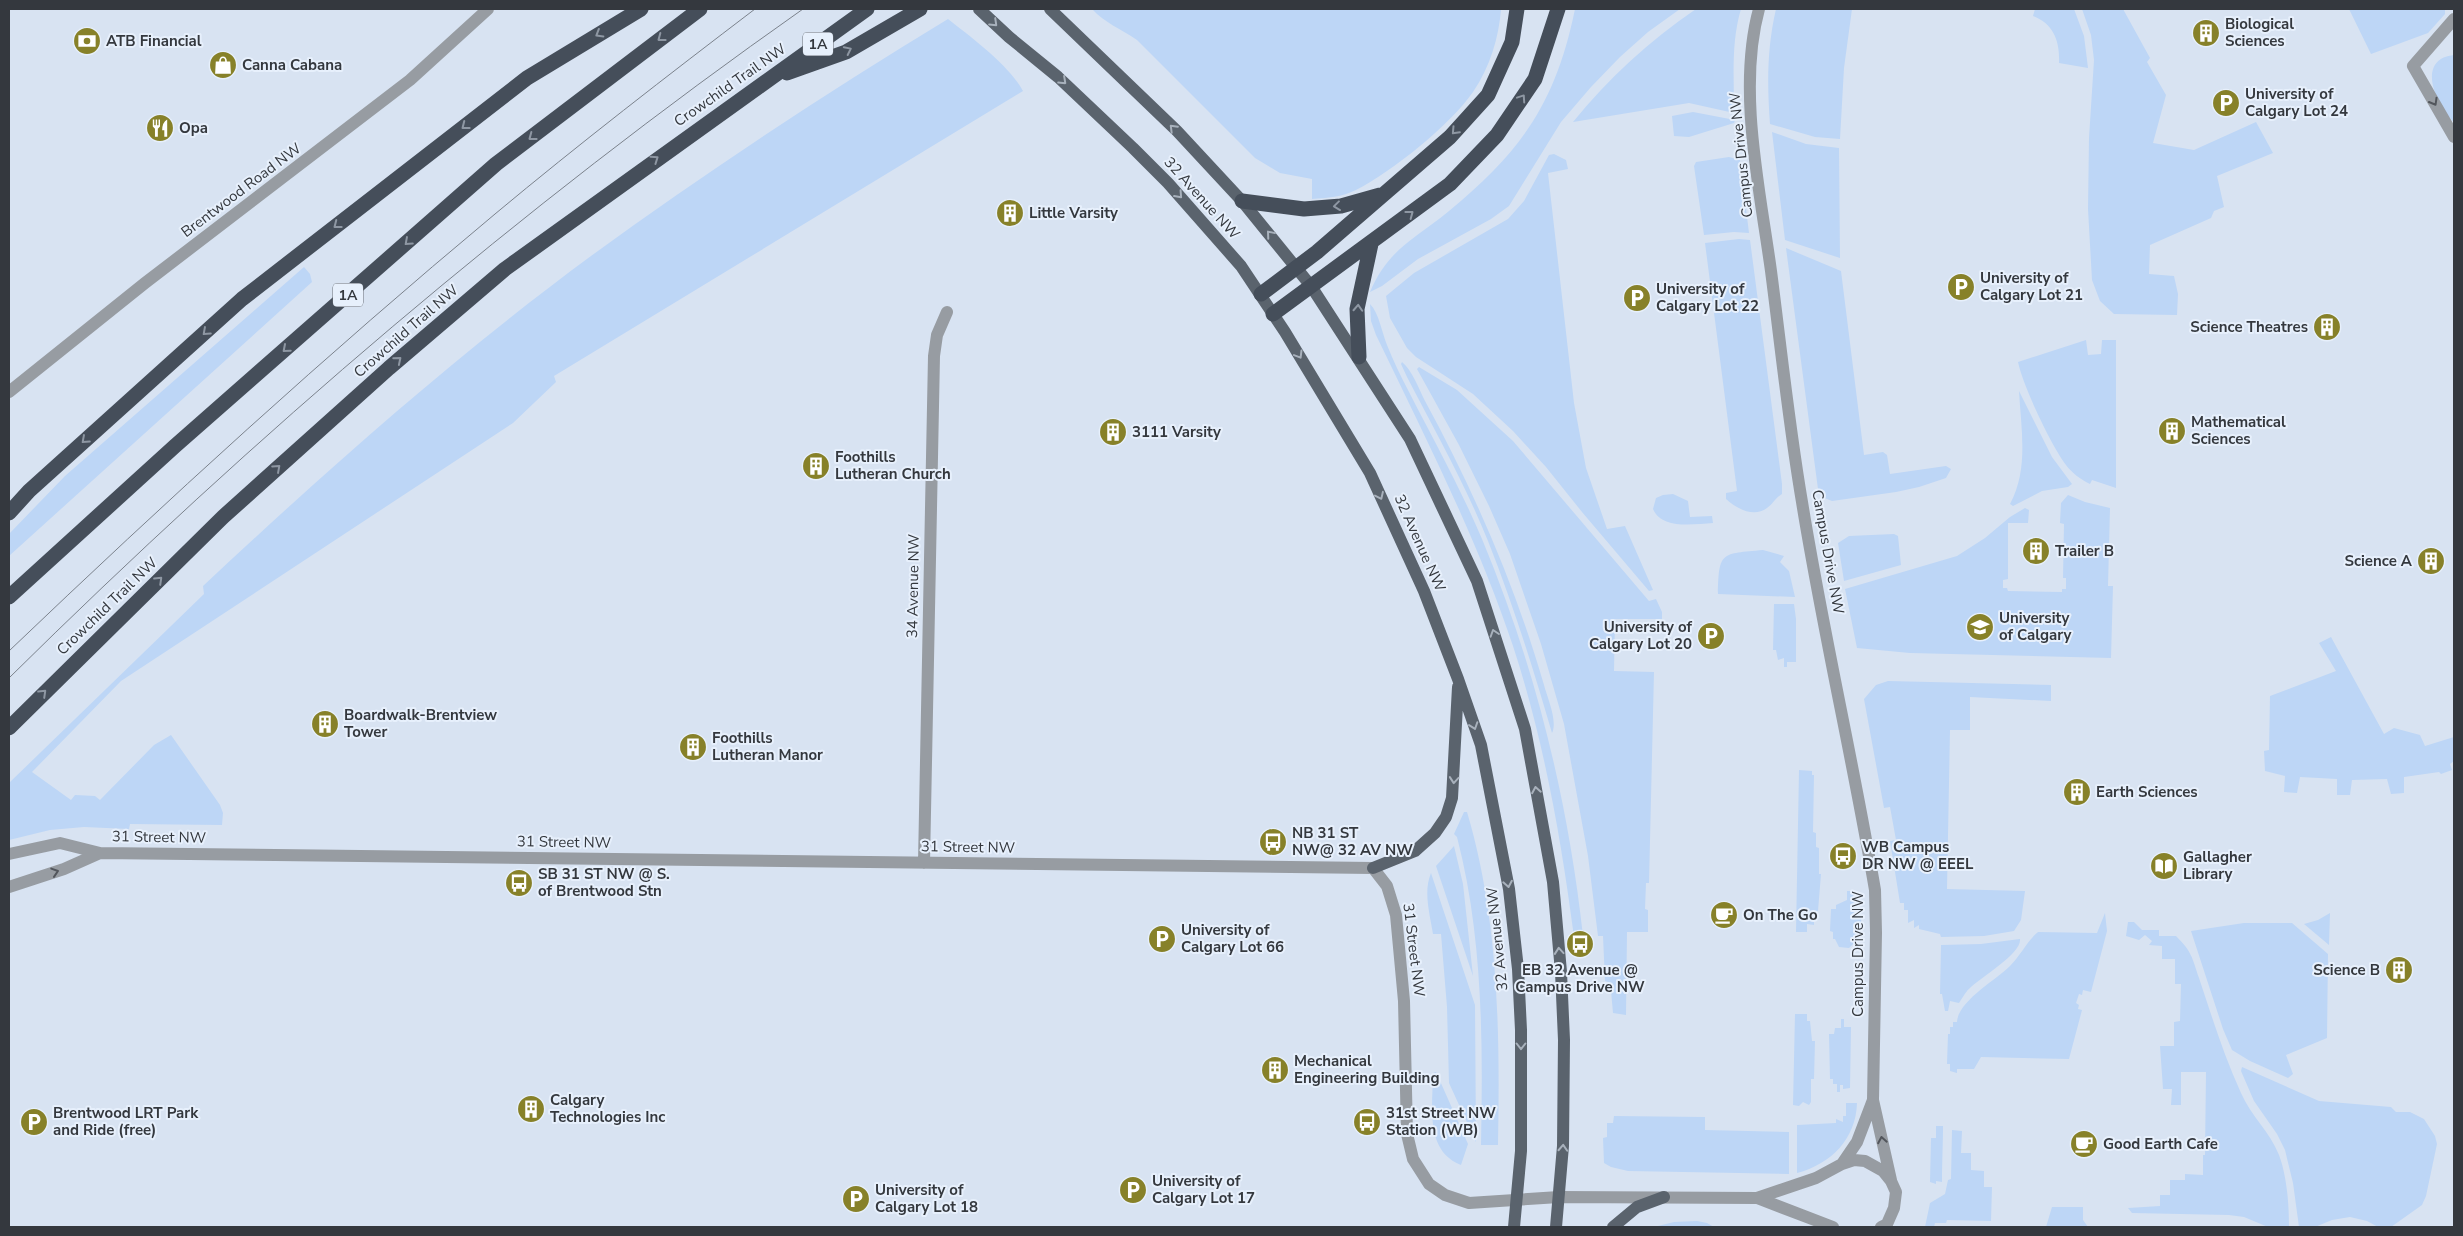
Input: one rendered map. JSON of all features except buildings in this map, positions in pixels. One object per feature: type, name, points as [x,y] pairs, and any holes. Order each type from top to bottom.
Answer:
[{"type":"highway","points":[[9,513],[29,490],[242,299],[527,78],[641,9]]},
{"type":"highway","name":"1A","points":[[9,597],[175,446],[496,164],[700,9]]},
{"type":"highway","name":"Crowchild Trail NW","points":[[9,728],[223,517],[411,349],[505,269],[867,9]]},
{"type":"highway","points":[[769,79],[846,52],[920,9]]},
{"type":"highway","points":[[1261,294],[1317,252],[1450,137],[1488,95],[1512,42],[1517,9]]},
{"type":"highway","points":[[1273,314],[1371,244],[1450,184],[1497,135],[1535,79],[1558,9]]},
{"type":"highway","points":[[1242,201],[1304,209],[1341,206],[1384,194]]},
{"type":"highway","points":[[1359,357],[1357,309],[1371,244]]},
{"type":"main road","name":"32 Avenue NW","points":[[979,9],[1009,37],[1058,77],[1168,183],[1241,266],[1261,294],[1370,472],[1424,591],[1458,679],[1481,746],[1510,889],[1518,969],[1521,1030],[1521,1151],[1514,1227]]},
{"type":"main road","name":"32 Avenue NW","points":[[1050,9],[1177,131],[1242,201],[1311,286],[1410,438],[1478,581],[1525,729],[1553,882],[1561,972],[1564,1040],[1563,1117],[1556,1227]]},
{"type":"main road","points":[[1373,868],[1415,851],[1435,833],[1446,817],[1452,798],[1458,679]]},
{"type":"main road","points":[[1613,1227],[1638,1207],[1664,1197]]},
{"type":"street","name":"Brentwood Road NW","points":[[9,392],[145,283],[410,80],[488,9]]},
{"type":"street","name":"Campus Drive NW","points":[[1760,9],[1752,46],[1750,79],[1754,139],[1769,260],[1802,503],[1875,890],[1873,1100],[1891,1181],[1896,1192],[1894,1208],[1887,1224],[1881,1227]]},
{"type":"street","points":[[2454,19],[2413,66],[2454,137]]},
{"type":"street","name":"34 Avenue NW","points":[[924,863],[934,356],[937,335],[947,312]]},
{"type":"street","name":"31 Street NW","points":[[9,854],[60,843],[100,853],[1373,868],[1388,886],[1396,914],[1404,1001],[1407,1134],[1413,1159],[1429,1184],[1445,1195],[1470,1203],[1559,1197]]},
{"type":"street","name":"31 Street NW","points":[[9,887],[64,869],[100,853]]},
{"type":"street","name":"Campus Drive NW","points":[[1842,1164],[1857,1142],[1867,1122],[1873,1100]]},
{"type":"street","points":[[1559,1197],[1757,1198],[1816,1178],[1842,1164],[1854,1160],[1865,1160],[1883,1171],[1891,1181]]},
{"type":"street","points":[[1757,1198],[1833,1227]]},
{"type":"shaded area","points":[[1092,9],[1501,9],[1496,41],[1489,62],[1473,92],[1450,119],[1420,146],[1371,182],[1345,194],[1329,198],[1312,199],[1312,179],[1280,173],[1255,158],[1137,40],[1108,22]]},
{"type":"shaded area","points":[[1575,9],[1680,9],[1648,32],[1591,87],[1561,122],[1509,206],[1491,219],[1418,259],[1382,286],[1370,292],[1377,277],[1394,255],[1475,189],[1516,145],[1546,98],[1558,71]]},
{"type":"shaded area","points":[[1696,9],[1741,9],[1734,47],[1734,113],[1689,103],[1573,122],[1630,61]]},
{"type":"shaded area","points":[[1776,9],[1852,9],[1844,68],[1840,139],[1815,137],[1770,124],[1768,66]]},
{"type":"shaded area","points":[[2035,9],[2074,9],[2084,36],[2088,68],[2059,63],[2057,41],[2051,29],[2040,19],[2033,16]]},
{"type":"shaded area","points":[[2082,9],[2123,9],[2150,58],[2147,62],[2166,95],[2153,143],[2194,150],[2256,122],[2273,153],[2217,176],[2224,207],[2214,211],[2211,218],[2150,245],[2149,274],[2174,276],[2178,294],[2177,315],[2114,314],[2100,301],[2092,280],[2088,209],[2089,138],[2094,60],[2091,35]]},
{"type":"shaded area","points":[[2349,9],[2445,9],[2445,14],[2428,33],[2371,54]]},
{"type":"shaded area","points":[[948,19],[999,61],[1023,91],[554,376],[556,382],[513,423],[121,681],[32,772],[71,800],[75,795],[95,796],[100,800],[154,745],[171,735],[220,805],[223,813],[222,825],[130,824],[129,829],[84,827],[50,830],[9,840],[9,783],[204,594],[203,586],[392,415],[540,294],[678,194],[857,75]]},
{"type":"shaded area","points":[[2454,55],[2454,122],[2447,115],[2436,95],[2432,74],[2435,65],[2442,58]]},
{"type":"shaded area","points":[[1693,112],[1735,120],[1734,123],[1689,137],[1674,136],[1672,116]]},
{"type":"shaded area","points":[[1772,132],[1806,144],[1839,148],[1840,258],[1785,240]]},
{"type":"shaded area","points":[[1554,154],[1566,160],[1568,169],[1548,173],[1574,403],[1586,468],[1607,529],[1625,526],[1653,590],[1649,591],[1546,467],[1513,431],[1473,394],[1416,357],[1407,348],[1390,318],[1386,296],[1414,273],[1508,219],[1524,201],[1549,155]]},
{"type":"shaded area","points":[[1729,157],[1740,160],[1749,233],[1734,232],[1704,235],[1694,166],[1696,162]]},
{"type":"shaded area","points":[[1739,239],[1750,240],[1782,484],[1782,494],[1767,508],[1757,512],[1740,509],[1726,499],[1726,493],[1737,491],[1705,243]]},
{"type":"shaded area","points":[[1786,248],[1841,271],[1864,455],[1883,452],[1887,455],[1890,474],[1946,466],[1951,469],[1946,478],[1896,492],[1832,501],[1822,497],[1818,489]]},
{"type":"shaded area","points":[[304,267],[310,274],[312,282],[9,556],[9,534],[65,476]]},
{"type":"shaded area","points":[[1370,304],[1378,318],[1399,373],[1474,520],[1518,635],[1547,734],[1558,784],[1577,885],[1583,936],[1574,937],[1550,790],[1534,718],[1513,646],[1467,527],[1376,335],[1371,321]]},
{"type":"shaded area","points":[[2086,340],[2088,355],[2101,354],[2102,340],[2116,340],[2116,488],[2092,480],[2090,484],[2076,476],[2066,465],[2038,415],[2018,362]]},
{"type":"shaded area","points":[[1402,362],[1415,380],[1460,469],[1507,575],[1533,648],[1551,709],[1554,722],[1552,733],[1506,588],[1488,541],[1460,478],[1407,377],[1401,364]]},
{"type":"shaded area","points":[[1419,367],[1457,390],[1513,441],[1649,601],[1656,599],[1662,612],[1662,619],[1615,619],[1614,671],[1654,672],[1649,883],[1646,883],[1645,909],[1648,910],[1648,932],[1627,932],[1626,1015],[1613,1013],[1611,991],[1609,991],[1608,982],[1605,981],[1603,936],[1598,936],[1588,856],[1564,724],[1541,644],[1510,554],[1489,506],[1459,445],[1417,369]]},
{"type":"shaded area","points":[[2019,391],[2052,457],[2072,484],[2068,487],[2042,491],[2013,506],[2010,504],[2016,491],[2022,463]]},
{"type":"shaded area","points":[[1673,494],[1688,501],[1690,517],[1712,516],[1713,523],[1688,525],[1671,523],[1657,516],[1653,509],[1656,498]]},
{"type":"shaded area","points":[[2068,495],[2085,502],[2110,508],[2108,586],[2113,586],[2111,658],[1910,653],[1857,648],[1845,589],[1957,556],[2025,508],[2029,510],[2028,523],[2008,523],[2008,579],[2003,580],[2003,588],[2007,588],[2008,591],[2062,592],[2062,589],[2066,589],[2066,578],[2063,578],[2064,524],[2060,523],[2061,503]]},
{"type":"shaded area","points":[[1894,534],[1898,536],[1901,565],[1844,581],[1838,543],[1849,536]]},
{"type":"shaded area","points":[[1763,550],[1784,556],[1780,562],[1789,571],[1795,597],[1718,594],[1718,580],[1725,557],[1731,554]]},
{"type":"shaded area","points":[[1774,604],[1794,604],[1796,662],[1787,662],[1787,667],[1784,667],[1784,658],[1778,660],[1776,650],[1773,650]]},
{"type":"shaded area","points":[[2331,637],[2384,734],[2394,728],[2420,735],[2425,746],[2454,737],[2454,761],[2450,764],[2452,770],[2441,774],[2439,772],[2404,777],[2404,793],[2391,794],[2387,779],[2352,780],[2350,795],[2337,795],[2337,779],[2300,777],[2297,793],[2284,792],[2285,776],[2265,771],[2264,751],[2269,750],[2270,696],[2336,671],[2319,643]]},
{"type":"shaded area","points":[[1888,681],[2051,685],[2051,701],[1970,697],[1970,730],[1950,730],[1947,889],[2025,891],[2021,920],[2014,931],[1984,936],[1941,937],[1940,934],[1919,929],[1919,925],[1914,928],[1914,920],[1908,923],[1908,910],[1904,910],[1904,903],[1900,903],[1890,841],[1896,840],[1890,807],[1884,808],[1864,699],[1876,685]]},
{"type":"shaded area","points":[[1799,770],[1812,771],[1812,775],[1814,775],[1813,832],[1816,833],[1816,847],[1819,848],[1819,874],[1821,874],[1818,911],[1814,911],[1814,925],[1807,924],[1807,932],[1796,932]]},
{"type":"shaded area","points":[[1464,812],[1467,812],[1478,852],[1491,935],[1498,1019],[1498,1145],[1481,1145],[1482,1067],[1477,951],[1466,875],[1457,837],[1454,834]]},
{"type":"shaded area","points":[[1454,846],[1463,884],[1473,976],[1436,866]]},
{"type":"shaded area","points":[[1431,873],[1475,1005],[1476,1142],[1449,1083],[1447,1007],[1441,934],[1433,934],[1428,903]]},
{"type":"shaded area","points":[[1847,891],[1851,891],[1861,919],[1859,931],[1854,943],[1849,948],[1839,947],[1835,939],[1833,939],[1833,932],[1830,931],[1831,909],[1836,909],[1836,905],[1847,900]]},
{"type":"shaded area","points":[[2105,913],[2107,931],[2091,992],[2083,990],[2082,995],[2079,994],[2076,1003],[2079,1005],[2078,1009],[2082,1010],[2069,1059],[1981,1057],[1974,1069],[1957,1069],[1957,1073],[1950,1071],[1950,1064],[1947,1064],[1948,1034],[1950,1034],[1950,1027],[1953,1027],[1953,1022],[1957,1022],[1964,1006],[2010,966],[2038,932],[2097,933]]},
{"type":"shaded area","points":[[2330,913],[2329,945],[2304,924],[2318,920]]},
{"type":"shaded area","points":[[2128,922],[2134,922],[2142,930],[2159,930],[2159,936],[2176,936],[2191,955],[2224,1051],[2241,1093],[2271,1139],[2279,1155],[2287,1191],[2289,1227],[2268,1227],[2244,1217],[2229,1215],[2132,1213],[2128,1208],[2160,1206],[2160,1195],[2170,1195],[2170,1180],[2185,1180],[2185,1174],[2203,1175],[2206,1072],[2181,1072],[2181,1105],[2171,1105],[2172,1089],[2163,1089],[2160,1046],[2174,1046],[2174,1022],[2180,1021],[2181,984],[2175,984],[2175,959],[2162,959],[2162,946],[2149,945],[2152,941],[2145,935],[2139,940],[2126,936]]},
{"type":"shaded area","points":[[2244,923],[2292,923],[2328,954],[2327,1038],[2286,1055],[2293,1074],[2288,1078],[2250,1061],[2232,1050],[2223,1029],[2191,931]]},
{"type":"shaded area","points":[[2020,939],[2019,945],[2008,958],[1969,989],[1959,1003],[1950,1001],[1948,1011],[1945,1011],[1942,994],[1940,994],[1941,945],[1981,944]]},
{"type":"shaded area","points":[[1795,1014],[1807,1014],[1807,1021],[1810,1021],[1812,1041],[1815,1041],[1814,1079],[1811,1079],[1811,1102],[1809,1105],[1803,1102],[1799,1106],[1793,1105]]},
{"type":"shaded area","points":[[1841,1019],[1844,1019],[1844,1027],[1851,1027],[1850,1088],[1843,1089],[1843,1085],[1840,1085],[1840,1092],[1837,1092],[1837,1084],[1833,1084],[1833,1079],[1830,1079],[1829,1034],[1834,1034],[1835,1028],[1841,1028]]},
{"type":"shaded area","points":[[2242,1067],[2319,1101],[2391,1107],[2396,1112],[2410,1112],[2424,1119],[2435,1136],[2437,1144],[2426,1196],[2422,1205],[2391,1227],[2378,1227],[2367,1221],[2350,1217],[2332,1220],[2315,1227],[2299,1227],[2293,1183],[2285,1150],[2277,1134],[2254,1101],[2241,1071]]},
{"type":"shaded area","points":[[1436,1072],[1468,1144],[1461,1165],[1449,1158],[1441,1149],[1436,1138],[1432,1112],[1433,1073]]},
{"type":"shaded area","points":[[1846,1103],[1857,1103],[1856,1116],[1847,1139],[1831,1156],[1821,1163],[1797,1173],[1797,1125],[1836,1123],[1836,1119],[1843,1122],[1843,1116],[1846,1116]]},
{"type":"shaded area","points":[[1614,1116],[1705,1117],[1705,1130],[1789,1132],[1789,1174],[1628,1171],[1611,1167],[1604,1163],[1603,1138],[1607,1137],[1607,1123],[1613,1123]]},
{"type":"shaded area","points":[[1936,1126],[1943,1126],[1942,1182],[1936,1181],[1936,1184],[1930,1182],[1931,1138],[1936,1138]]},
{"type":"shaded area","points":[[1952,1130],[1962,1131],[1961,1153],[1971,1153],[1971,1170],[1984,1171],[1984,1187],[1992,1187],[1991,1221],[1947,1220],[1946,1223],[1935,1223],[1934,1227],[1925,1227],[1930,1203],[1945,1194],[1948,1180],[1951,1179]]},
{"type":"shaded area","points":[[2052,1207],[2083,1207],[2083,1220],[2088,1227],[2046,1227]]},
{"type":"shaded area","points":[[1697,1221],[1714,1227],[1654,1227],[1674,1222]]},
{"type":"tram line","points":[[9,651],[128,539],[370,320],[591,136],[755,9]]},
{"type":"tram line","points":[[9,678],[197,499],[392,327],[594,163],[803,9]]},
{"type":"place","name":"Biological Sciences","points":[[2206,33]]},
{"type":"place","name":"ATB Financial","points":[[87,41]]},
{"type":"place","name":"Canna Cabana","points":[[223,65]]},
{"type":"place","name":"University of Calgary Lot 24","points":[[2226,103]]},
{"type":"place","name":"Opa","points":[[160,128]]},
{"type":"place","name":"Little Varsity","points":[[1010,213]]},
{"type":"place","name":"University of Calgary Lot 21","points":[[1961,287]]},
{"type":"place","name":"University of Calgary Lot 22","points":[[1637,298]]},
{"type":"place","name":"Science Theatres","points":[[2327,327]]},
{"type":"place","name":"Mathematical Sciences","points":[[2172,431]]},
{"type":"place","name":"3111 Varsity","points":[[1113,432]]},
{"type":"place","name":"Foothills Lutheran Church","points":[[816,466]]},
{"type":"place","name":"Trailer B","points":[[2036,551]]},
{"type":"place","name":"Science A","points":[[2431,561]]},
{"type":"place","name":"University of Calgary","points":[[1980,627]]},
{"type":"place","name":"University of Calgary Lot 20","points":[[1711,636]]},
{"type":"place","name":"Boardwalk-Brentview Tower","points":[[325,724]]},
{"type":"place","name":"Foothills Lutheran Manor","points":[[693,747]]},
{"type":"place","name":"Earth Sciences","points":[[2077,792]]},
{"type":"place","name":"NB 31 ST NW@ 32 AV NW","points":[[1273,842]]},
{"type":"place","name":"WB Campus DR NW @ EEEL","points":[[1843,856]]},
{"type":"place","name":"Gallagher Library","points":[[2164,866]]},
{"type":"place","name":"SB 31 ST NW @ S. of Brentwood Stn","points":[[519,883]]},
{"type":"place","name":"On The Go","points":[[1724,915]]},
{"type":"place","name":"University of Calgary Lot 66","points":[[1162,939]]},
{"type":"place","name":"EB 32 Avenue @ Campus Drive NW","points":[[1580,944]]},
{"type":"place","name":"Science B","points":[[2399,970]]},
{"type":"place","name":"Mechanical Engineering Building","points":[[1275,1070]]},
{"type":"place","name":"Calgary Technologies Inc","points":[[531,1109]]},
{"type":"place","name":"Brentwood LRT Park and Ride (free)","points":[[34,1122]]},
{"type":"place","name":"31st Street NW Station (WB)","points":[[1367,1122]]},
{"type":"place","name":"Good Earth Cafe","points":[[2084,1144]]},
{"type":"place","name":"University of Calgary Lot 17","points":[[1133,1190]]},
{"type":"place","name":"University of Calgary Lot 18","points":[[856,1199]]}]
